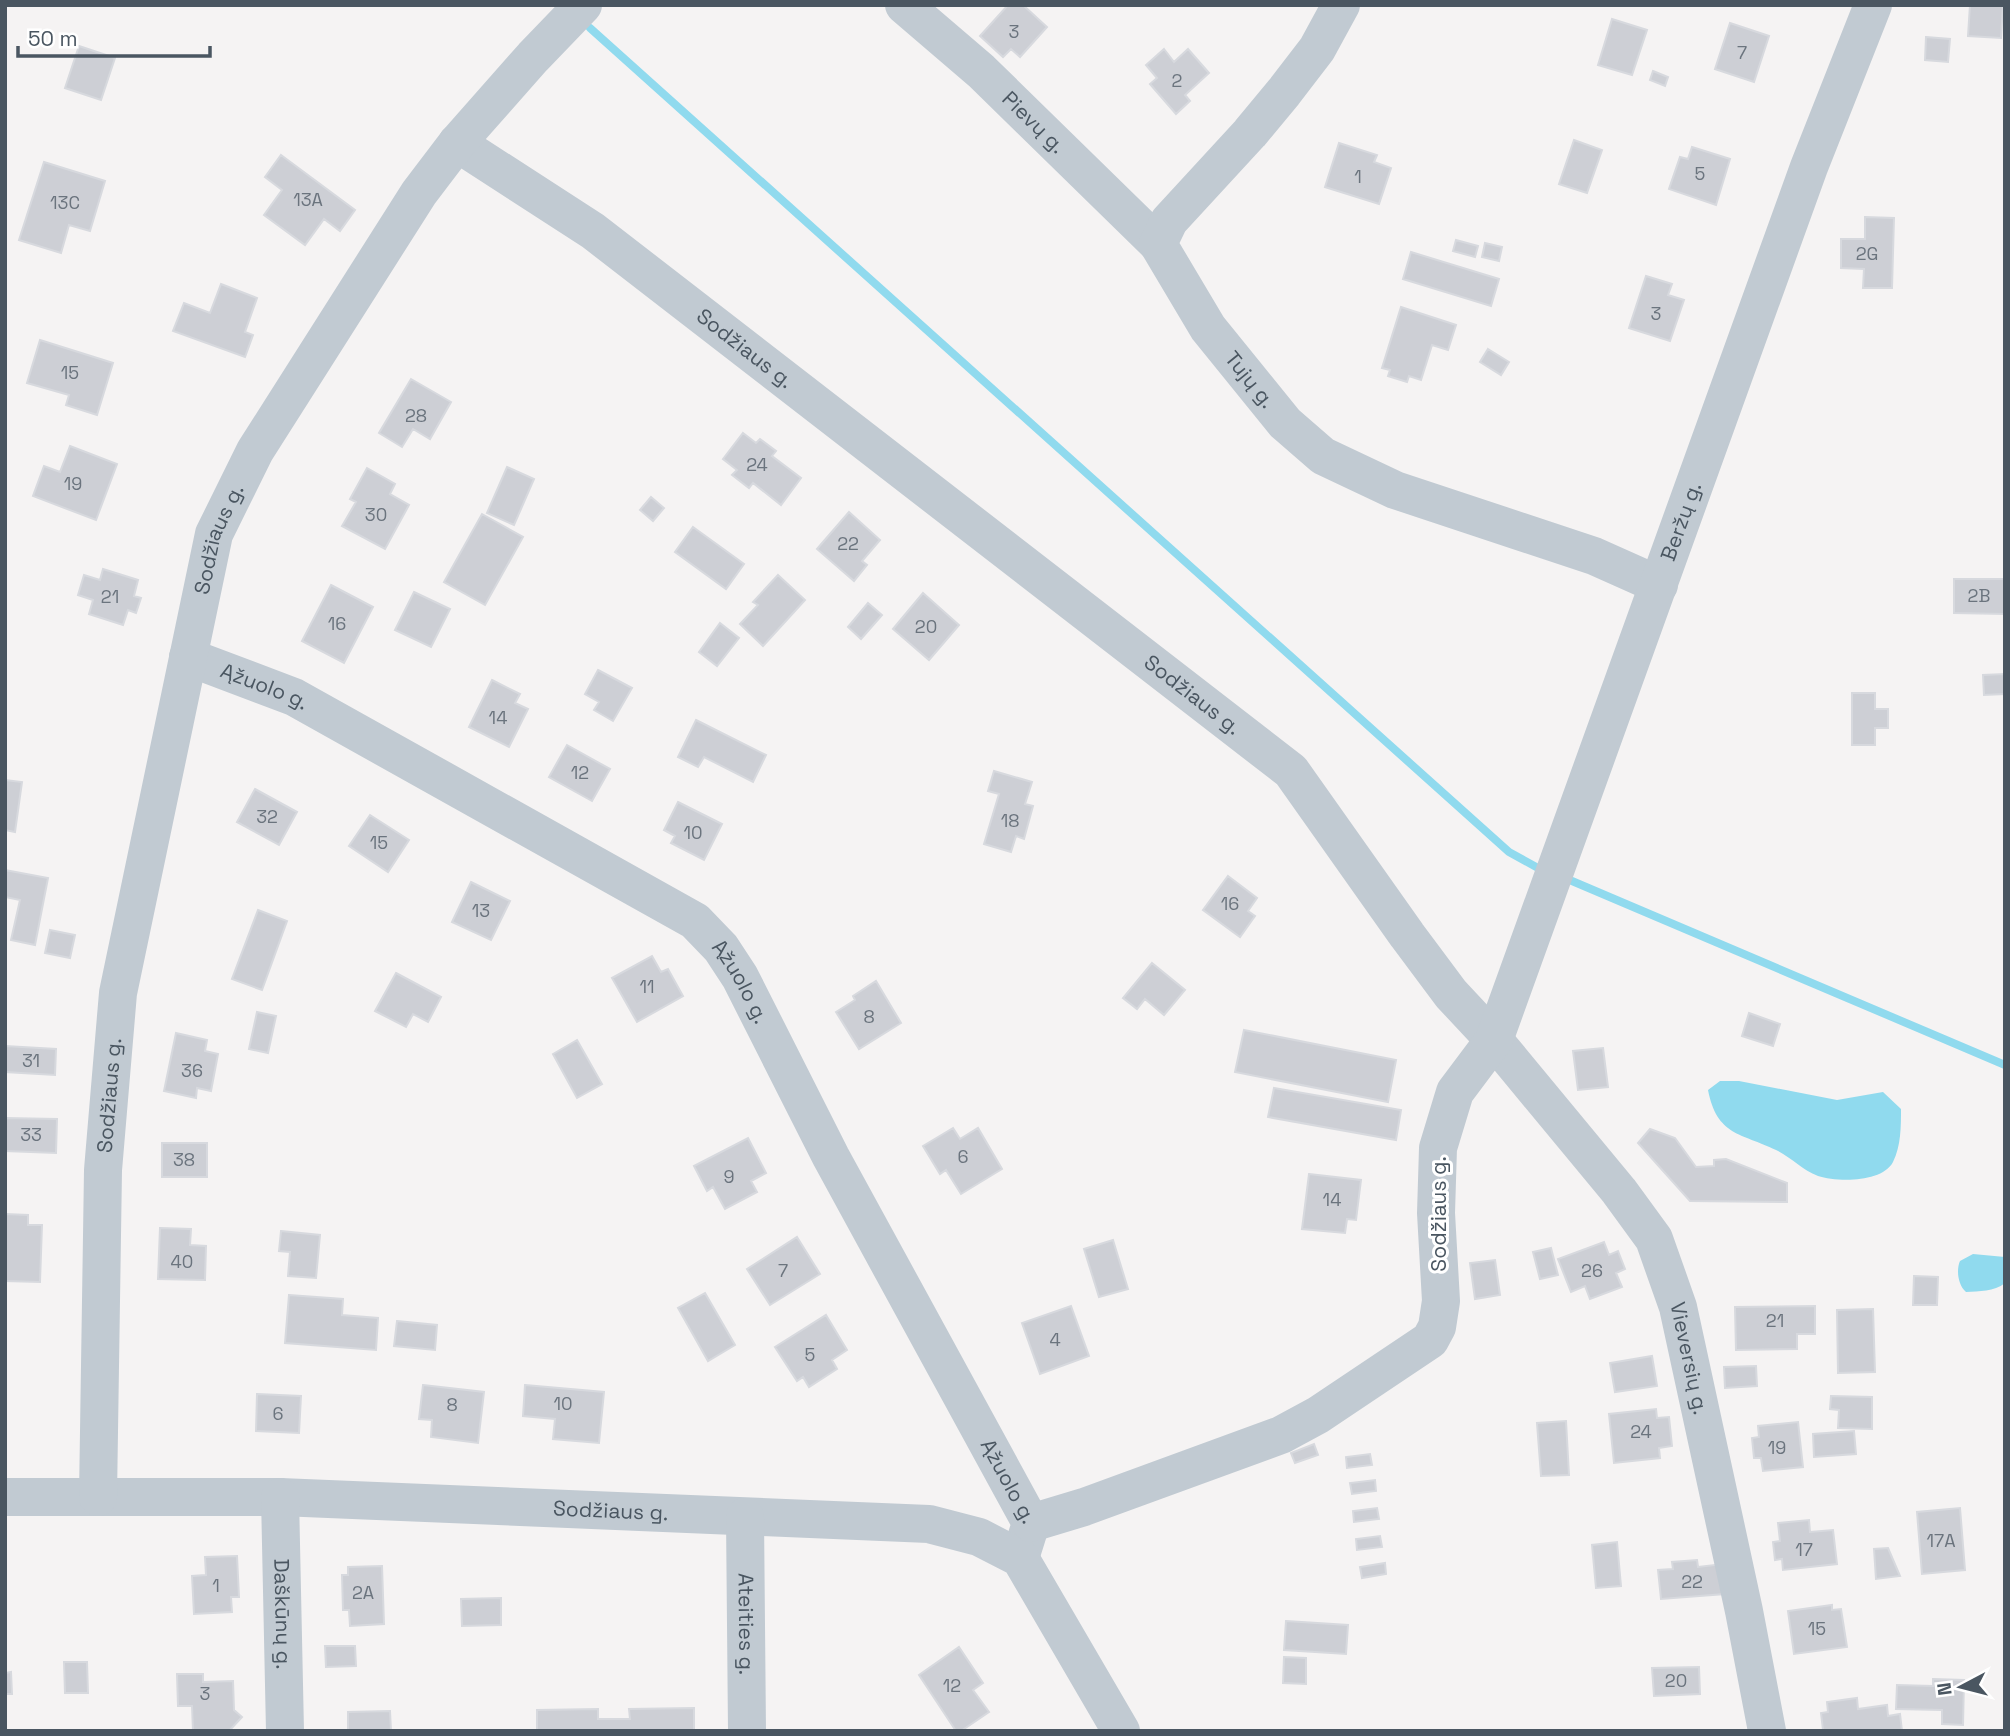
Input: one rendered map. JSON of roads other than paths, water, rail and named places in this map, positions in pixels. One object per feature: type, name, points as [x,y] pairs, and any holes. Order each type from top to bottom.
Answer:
[{"type":"street","points":[[457,143],[583,5]]},
{"type":"street","name":"Pievų g.","points":[[904,5],[981,71],[1158,244]]},
{"type":"street","points":[[1158,244],[1169,221],[1250,134],[1317,49],[1341,5]]},
{"type":"street","name":"Beržų g.","points":[[1494,1040],[1809,167],[1873,5]]},
{"type":"street","name":"Sodžiaus g.","points":[[5,1497],[99,1497],[281,1497],[929,1524],[979,1537],[1026,1540],[1084,1507],[1281,1435],[1318,1415],[1430,1340],[1437,1327],[1441,1301],[1436,1213],[1438,1148],[1455,1093],[1494,1040],[1451,993],[1414,945],[1291,771],[593,231],[457,143],[419,193],[255,451],[214,534],[118,993],[103,1170],[99,1497]]},
{"type":"street","name":"Tujų g.","points":[[1158,244],[1216,338],[1285,423],[1323,456],[1395,490],[1594,556],[1659,585]]},
{"type":"street","name":"Ąžuolo g.","points":[[188,657],[294,697],[695,922],[721,948],[740,977],[1026,1540]]},
{"type":"street","name":"Vieversių g.","points":[[1494,1040],[1619,1191],[1654,1239],[1678,1307],[1744,1611],[1767,1731]]},
{"type":"street","name":"Daškūnų g.","points":[[281,1497],[285,1731]]},
{"type":"street","name":"Ateities g.","points":[[745,1517],[747,1731]]},
{"type":"street","points":[[1026,1540],[1068,1640],[1121,1731]]},
{"type":"water","points":[[1720,1081],[1739,1081],[1837,1100],[1883,1092],[1901,1109],[1901,1129],[1896,1156],[1887,1169],[1869,1177],[1847,1180],[1818,1176],[1781,1153],[1741,1136],[1724,1125],[1712,1105],[1708,1090]]},
{"type":"water","points":[[1973,1254],[2005,1257],[2005,1283],[1991,1290],[1966,1292],[1960,1281],[1959,1265],[1960,1261]]},
{"type":"waterway","points":[[590,28],[1509,852],[1538,868]]},
{"type":"waterway","points":[[1572,881],[2005,1065]]}]
